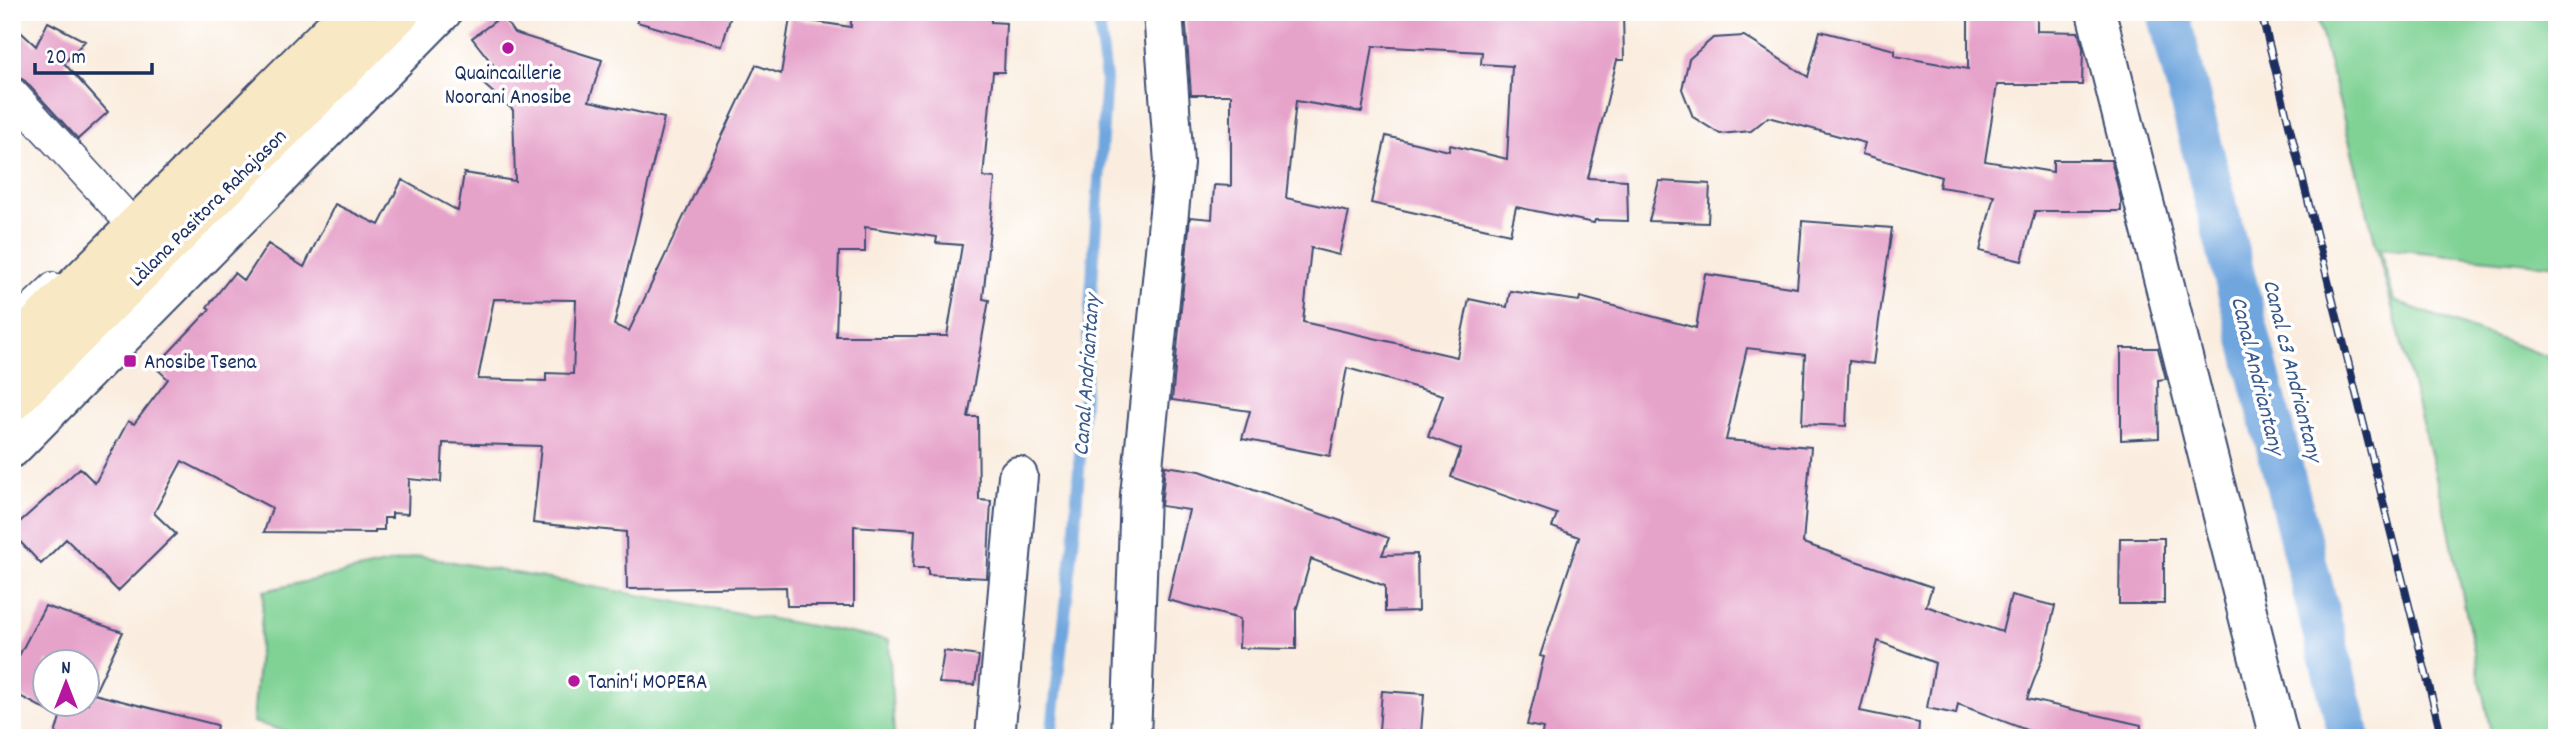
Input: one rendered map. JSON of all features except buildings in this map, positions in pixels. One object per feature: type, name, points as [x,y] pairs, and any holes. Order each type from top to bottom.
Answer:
[{"type":"main road","name":"Làlana Pasitora Rahajason","points":[[12,349],[350,12]]},
{"type":"main road","name":"Làlana Pasitora Rahajason","points":[[12,402],[401,12]]},
{"type":"street","points":[[12,448],[442,12]]},
{"type":"street","points":[[1131,738],[1140,495],[1174,163],[1163,12]]},
{"type":"street","points":[[2096,12],[2278,738]]},
{"type":"street","points":[[12,93],[123,214]]},
{"type":"street","points":[[995,738],[1018,476]]},
{"type":"lane","points":[[12,321],[329,12]]},
{"type":"green space","points":[[2316,12],[2557,12],[2557,266],[2380,248],[2394,301],[2557,360],[2557,738],[2492,738],[2447,520]]},
{"type":"green space","name":"Tanin'i MOPERA","points":[[420,556],[889,640],[894,738],[308,738],[253,722],[264,591]]},
{"type":"waterway","name":"Canal Andriantany","points":[[1051,738],[1075,527],[1106,80],[1098,12]]},
{"type":"waterway","name":"Canal Andriantany","points":[[2168,12],[2350,738]]},
{"type":"waterway","name":"Canal c3 Andriantany","points":[[2183,12],[2364,738]]},
{"type":"railway","points":[[2261,12],[2442,738]]},
{"type":"place","name":"Quaincaillerie Noorani Anosibe","points":[[508,48]]},
{"type":"place","name":"Anosibe Tsena","points":[[130,361]]},
{"type":"place","name":"Tanin'i MOPERA","points":[[574,681]]}]
